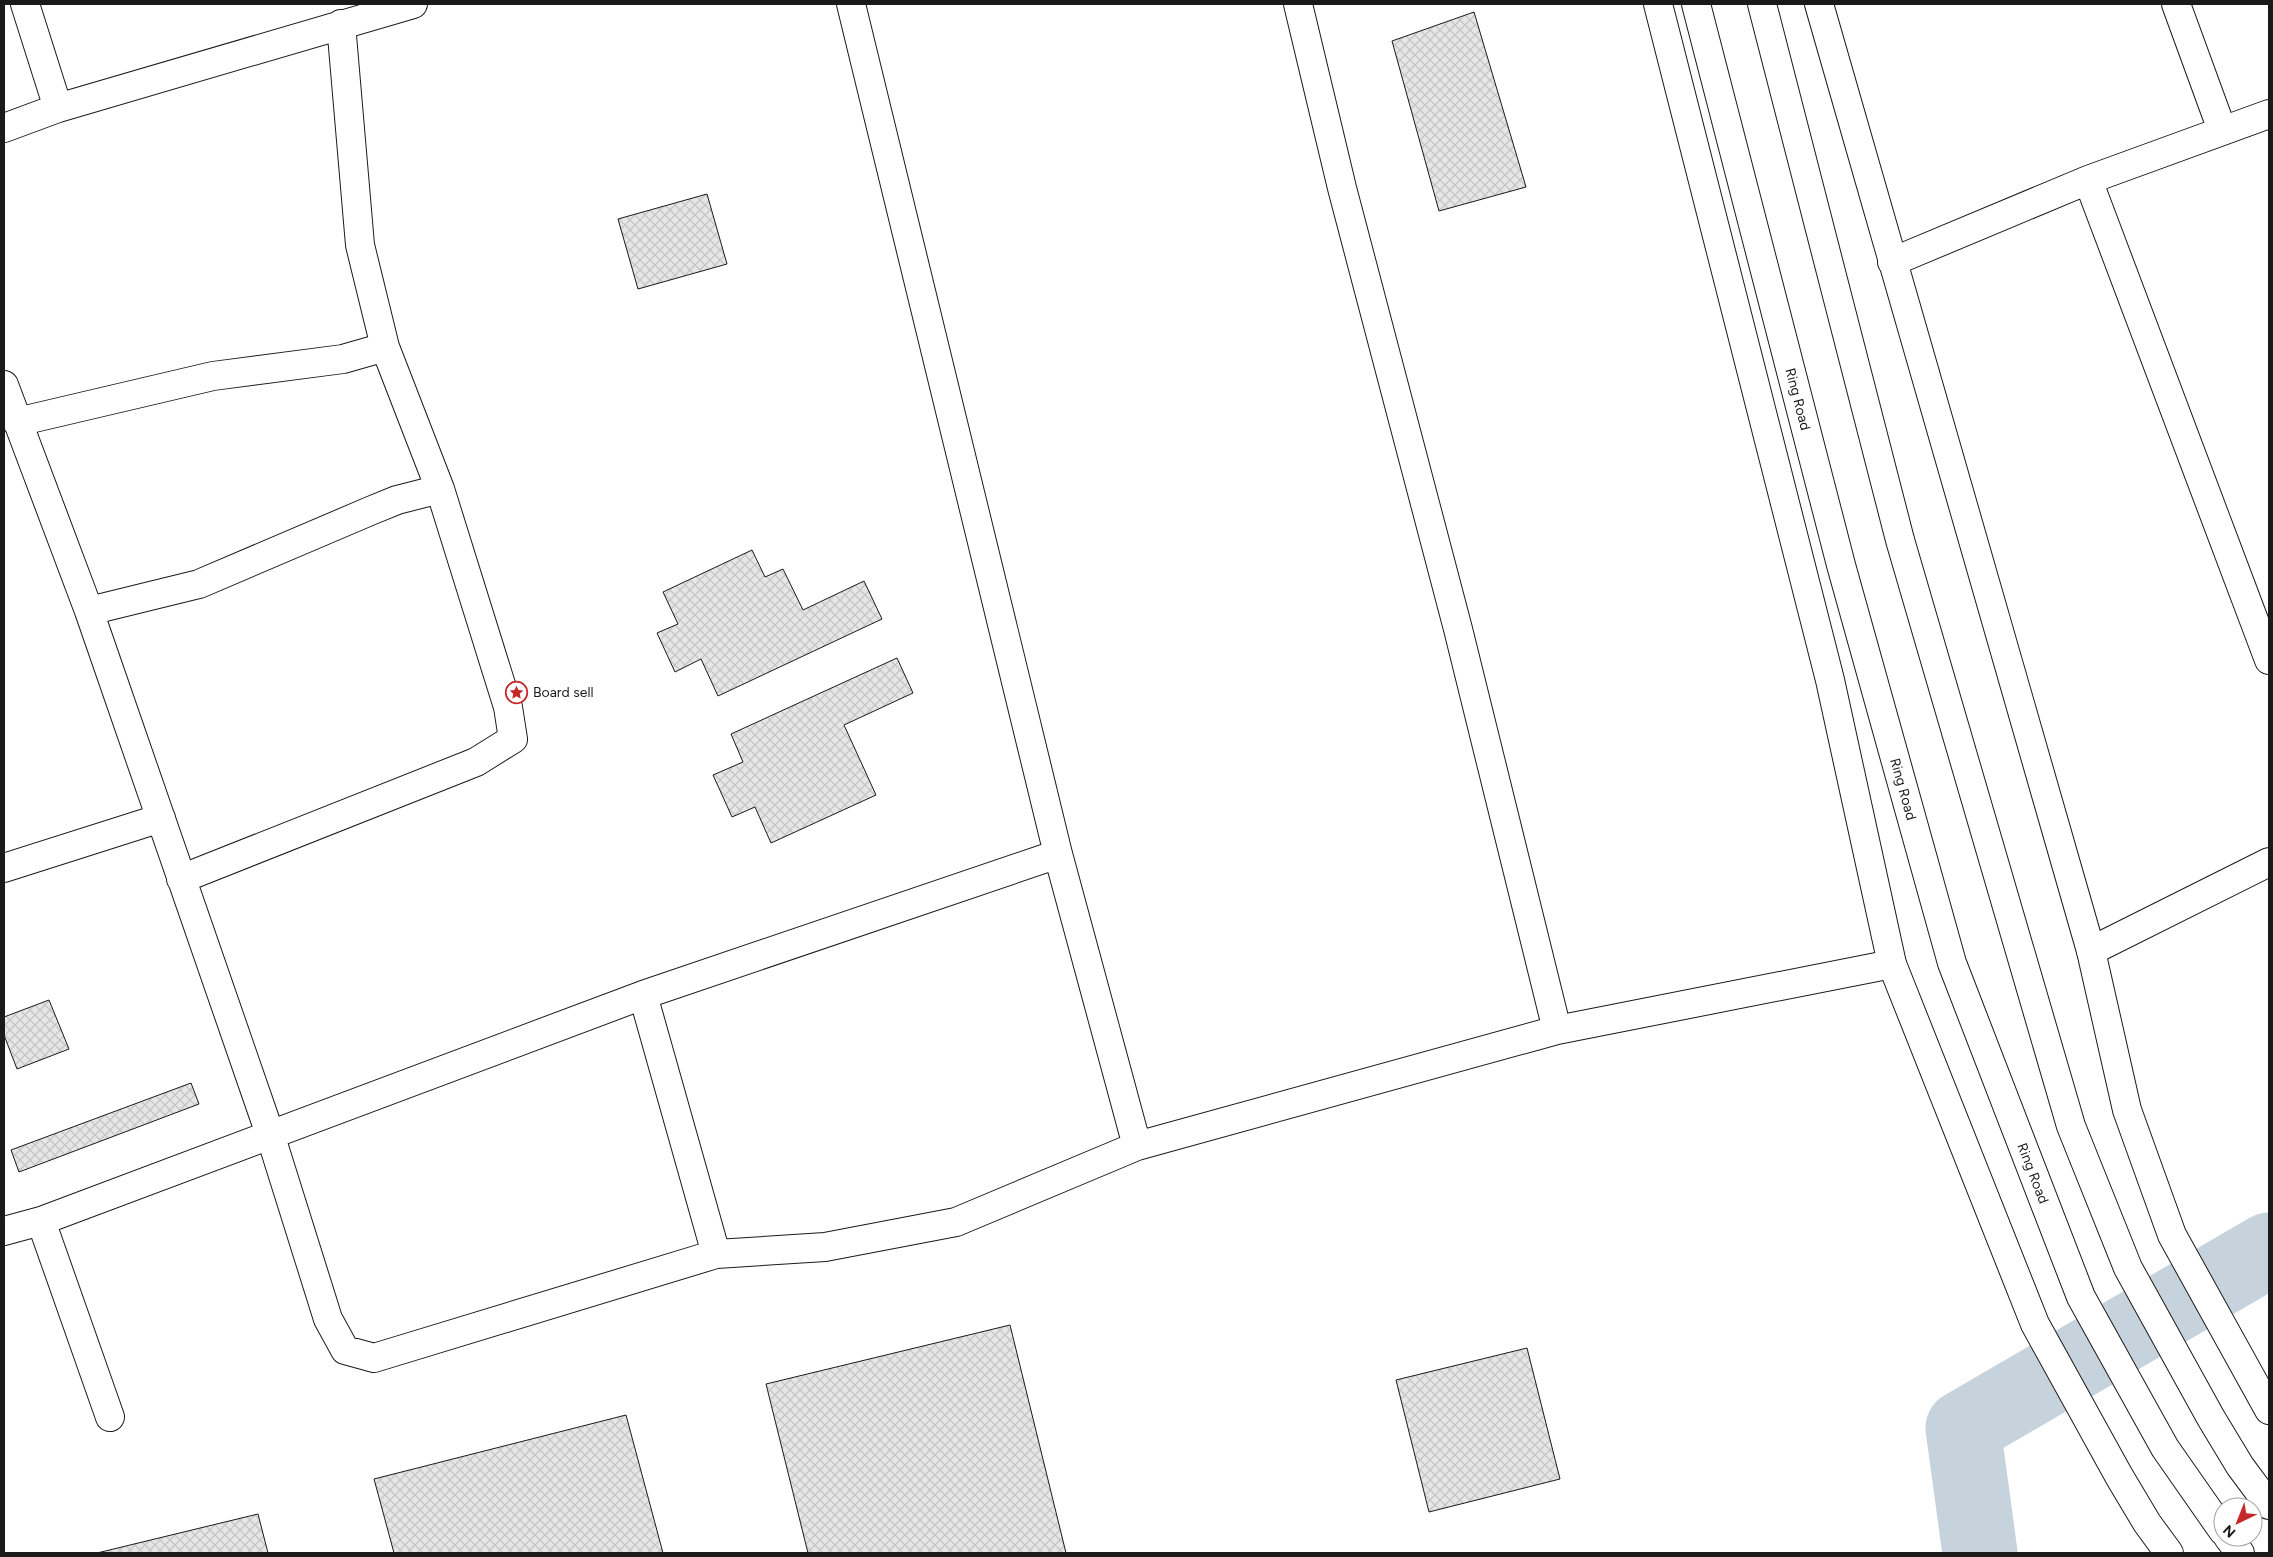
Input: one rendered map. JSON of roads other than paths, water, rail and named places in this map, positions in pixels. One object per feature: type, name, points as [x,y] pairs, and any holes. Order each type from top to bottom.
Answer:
[{"type":"main road","points":[[25,4],[58,108]]},
{"type":"main road","points":[[851,4],[1058,854],[1137,1146]]},
{"type":"main road","points":[[1298,4],[1342,188],[1458,629],[1557,1030]]},
{"type":"main road","points":[[1658,4],[1830,680],[1892,964],[2035,1324],[2119,1476],[2147,1523],[2169,1553]]},
{"type":"main road","name":"Ring Road","points":[[1696,4],[1841,565],[1952,963],[2082,1297],[2165,1448],[2213,1516]]},
{"type":"main road","points":[[1762,4],[1906,558],[2071,1126],[2128,1268],[2211,1418],[2240,1466],[2269,1505]]},
{"type":"main road","points":[[1819,4],[2091,952],[2127,1110],[2172,1235],[2269,1410]]},
{"type":"main road","points":[[2176,4],[2222,130]]},
{"type":"main road","points":[[4,128],[58,108],[406,5]]},
{"type":"main road","points":[[181,879],[476,762],[513,739],[508,708],[440,489],[385,347],[360,245],[341,24]]},
{"type":"main road","points":[[1892,262],[2088,180],[2269,114]]},
{"type":"main road","points":[[2088,180],[2269,660]]},
{"type":"main road","points":[[17,422],[213,376],[342,358],[385,347]]},
{"type":"main road","points":[[4,385],[90,611],[270,1134],[328,1319],[345,1350],[374,1358],[716,1254],[824,1248],[956,1222],[1137,1146],[1557,1030],[1892,964]]},
{"type":"main road","points":[[90,611],[199,584],[370,511],[398,500],[440,489]]},
{"type":"main road","points":[[4,868],[160,818]]},
{"type":"main road","points":[[5,1225],[41,1221],[643,995],[1058,854]]},
{"type":"main road","points":[[2091,952],[2269,862]]},
{"type":"main road","points":[[643,995],[716,1254]]},
{"type":"main road","points":[[41,1221],[110,1418]]},
{"type":"waterway","points":[[1980,1553],[1963,1428],[2269,1250]]},
{"type":"place","name":"Board sell","points":[[517,692]]}]
